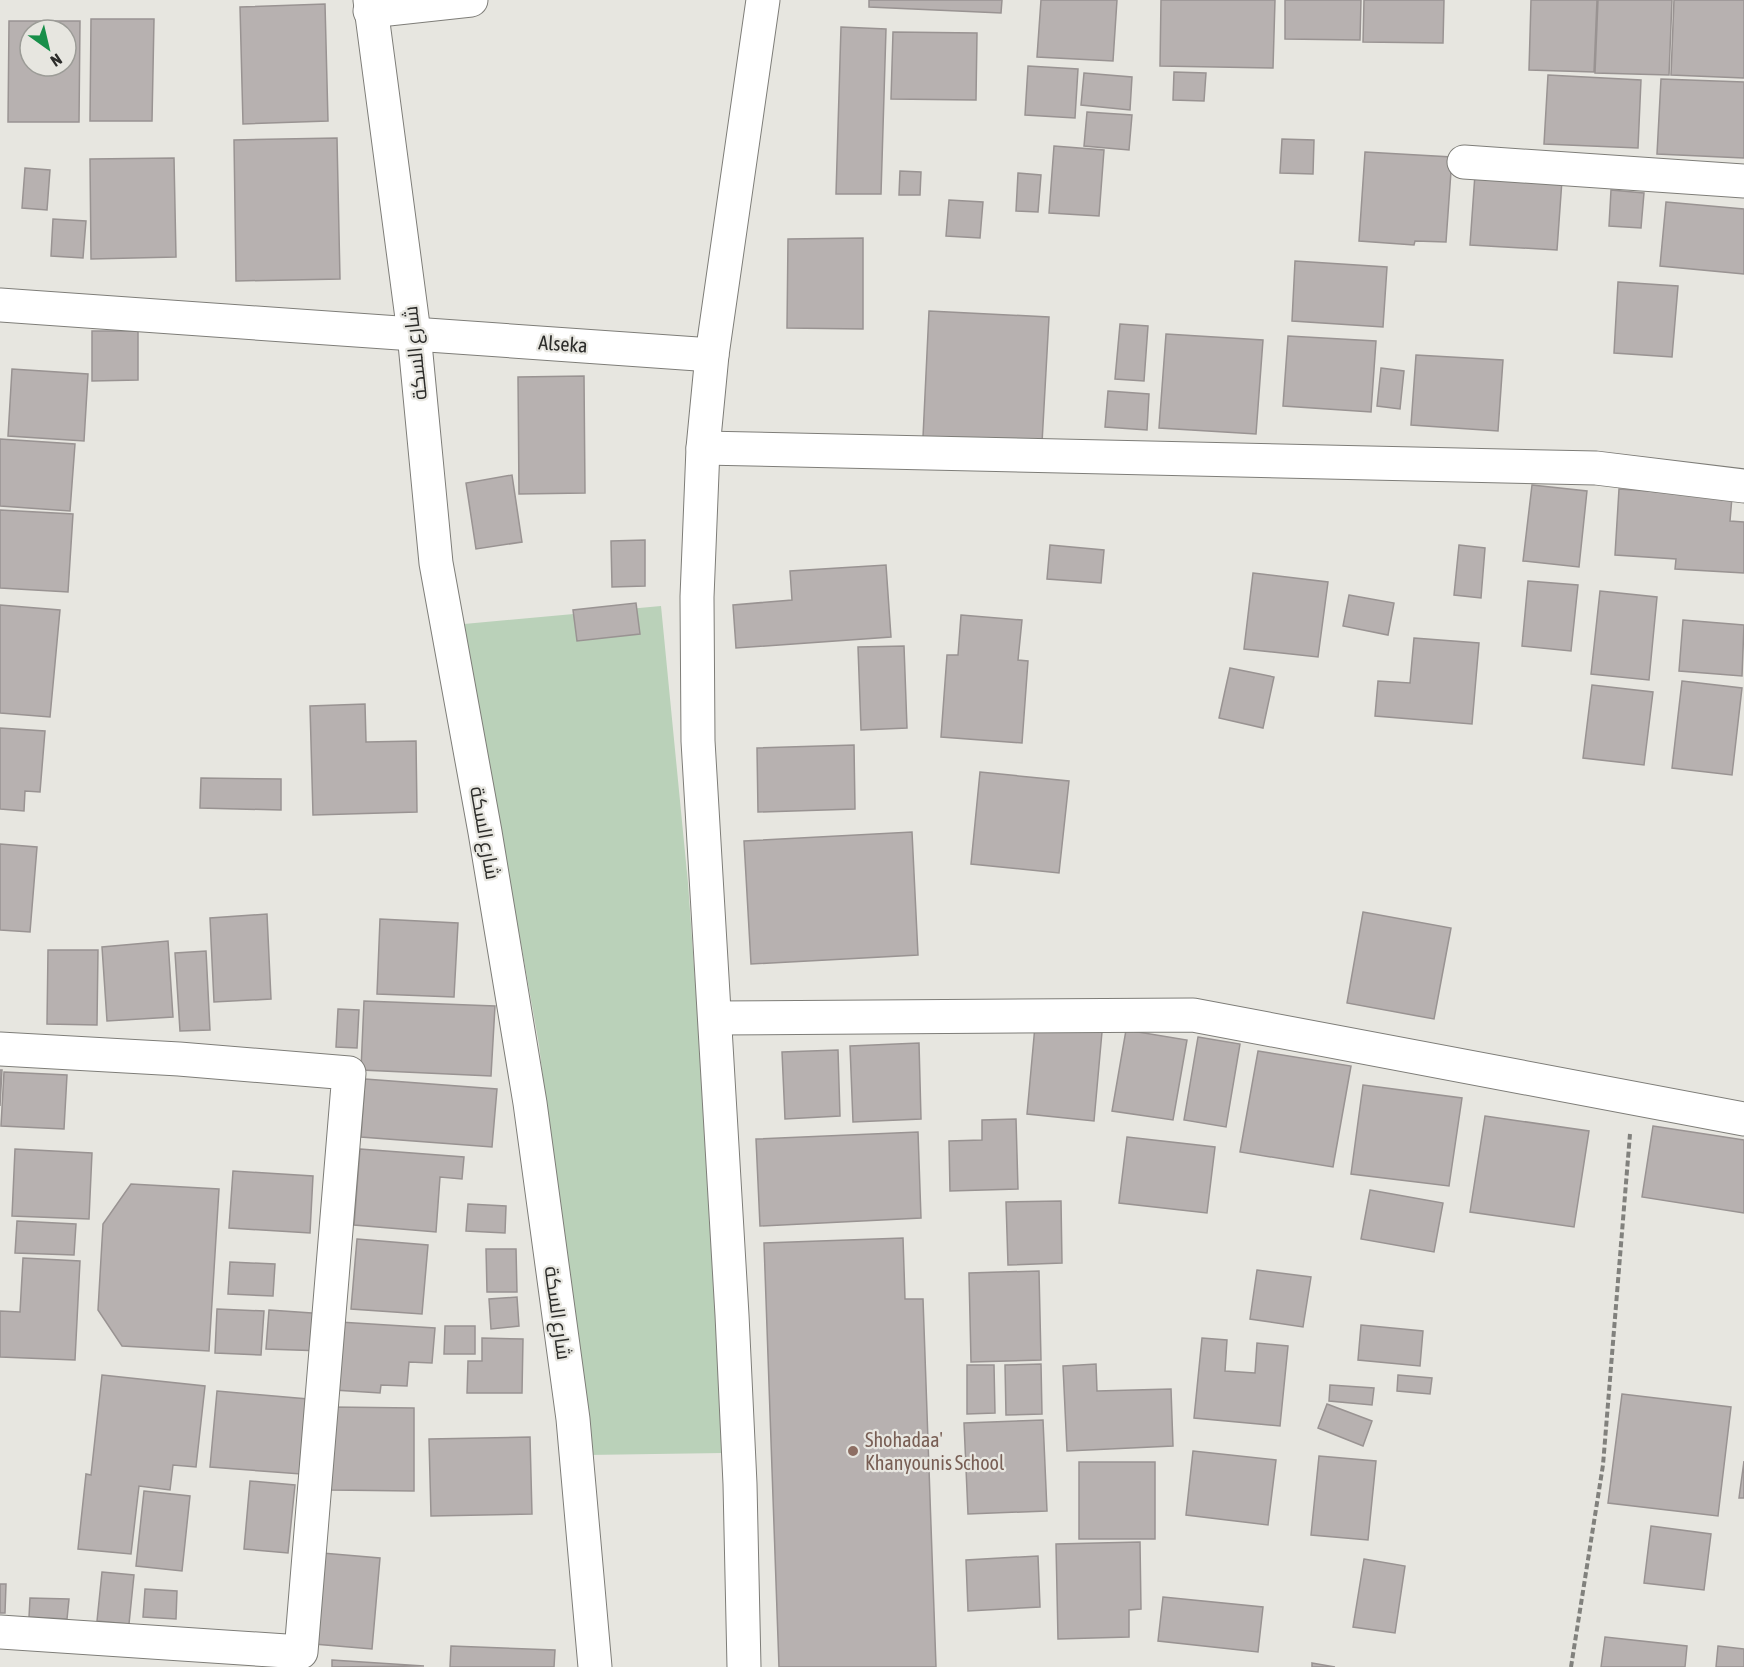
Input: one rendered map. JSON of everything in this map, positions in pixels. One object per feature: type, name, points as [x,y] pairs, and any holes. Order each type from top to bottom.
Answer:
[{"type":"street","points":[[370,5],[471,0]]},
{"type":"street","points":[[744,1667],[740,1484],[698,741],[697,597],[703,448],[712,355],[763,0]]},
{"type":"street","name":"شارع السكة","points":[[370,5],[414,333],[436,563],[485,832],[532,1115],[573,1419],[595,1667]]},
{"type":"street","points":[[1464,162],[1744,181]]},
{"type":"street","name":"Alseka","points":[[0,305],[712,355]]},
{"type":"street","points":[[703,448],[1596,468],[1744,486]]},
{"type":"street","points":[[715,1018],[1193,1015],[1633,1100],[1744,1119]]},
{"type":"street","points":[[0,1049],[179,1059],[349,1073],[302,1652],[253,1658],[0,1632]]},
{"type":"path","points":[[1571,1667],[1603,1465],[1633,1100]]},
{"type":"green space","points":[[661,606],[688,883],[714,1244],[723,1453],[587,1455],[539,1045],[464,624]]},
{"type":"building","points":[[869,0],[1002,0],[1001,13],[869,7]]},
{"type":"building","points":[[1041,0],[1117,0],[1113,61],[1037,57]]},
{"type":"building","points":[[1161,0],[1275,0],[1273,68],[1160,66]]},
{"type":"building","points":[[1285,0],[1361,0],[1360,40],[1285,39]]},
{"type":"building","points":[[1364,0],[1444,0],[1443,43],[1363,42]]},
{"type":"building","points":[[1531,0],[1597,0],[1594,72],[1529,70]]},
{"type":"building","points":[[1598,0],[1672,0],[1669,75],[1595,73]]},
{"type":"building","points":[[1674,0],[1744,0],[1744,78],[1671,75]]},
{"type":"building","points":[[325,4],[328,121],[243,124],[240,7]]},
{"type":"building","points":[[91,19],[154,19],[152,121],[90,121]]},
{"type":"building","points":[[9,21],[18,21],[18,78],[78,78],[78,21],[80,21],[79,122],[8,122]]},
{"type":"building","points":[[841,27],[886,29],[881,194],[836,194]]},
{"type":"building","points":[[893,32],[977,33],[976,100],[891,99]]},
{"type":"building","points":[[1028,66],[1078,69],[1075,118],[1025,115]]},
{"type":"building","points":[[1174,72],[1206,73],[1204,101],[1173,100]]},
{"type":"building","points":[[1084,73],[1132,77],[1130,110],[1081,105]]},
{"type":"building","points":[[1548,75],[1641,80],[1638,148],[1544,144]]},
{"type":"building","points":[[1661,79],[1744,82],[1744,158],[1657,154]]},
{"type":"building","points":[[1087,112],[1132,115],[1129,150],[1084,146]]},
{"type":"building","points":[[337,138],[340,279],[236,281],[234,140]]},
{"type":"building","points":[[1282,139],[1314,140],[1313,174],[1280,173]]},
{"type":"building","points":[[1054,146],[1104,150],[1099,216],[1049,213]]},
{"type":"building","points":[[1365,152],[1452,157],[1446,242],[1415,241],[1414,245],[1359,241]]},
{"type":"building","points":[[174,158],[176,257],[91,259],[90,159]]},
{"type":"building","points":[[25,168],[50,170],[47,210],[22,208]]},
{"type":"building","points":[[900,171],[921,172],[920,195],[899,195]]},
{"type":"building","points":[[1018,173],[1041,175],[1038,212],[1016,211]]},
{"type":"building","points":[[1475,174],[1562,180],[1557,250],[1470,245]]},
{"type":"building","points":[[1611,190],[1644,193],[1641,228],[1609,226]]},
{"type":"building","points":[[949,200],[983,202],[980,238],[946,236]]},
{"type":"building","points":[[1666,202],[1744,209],[1744,274],[1660,266]]},
{"type":"building","points":[[53,219],[86,221],[83,258],[51,256]]},
{"type":"building","points":[[863,238],[863,329],[787,328],[788,239]]},
{"type":"building","points":[[1295,261],[1387,267],[1383,327],[1292,321]]},
{"type":"building","points":[[1618,282],[1678,286],[1672,357],[1614,353]]},
{"type":"building","points":[[929,311],[1049,317],[1042,443],[923,437]]},
{"type":"building","points":[[1120,324],[1148,326],[1144,381],[1115,379]]},
{"type":"building","points":[[92,331],[138,331],[138,380],[92,381]]},
{"type":"building","points":[[1166,334],[1263,340],[1256,434],[1159,428]]},
{"type":"building","points":[[1288,336],[1376,341],[1371,412],[1283,406]]},
{"type":"building","points":[[1416,355],[1503,360],[1498,431],[1411,425]]},
{"type":"building","points":[[1381,368],[1404,371],[1400,409],[1377,406]]},
{"type":"building","points":[[12,369],[88,374],[84,441],[8,436]]},
{"type":"building","points":[[584,376],[585,493],[519,494],[518,377]]},
{"type":"building","points":[[1108,391],[1149,394],[1147,430],[1105,427]]},
{"type":"building","points":[[0,439],[75,444],[70,511],[0,506]]},
{"type":"building","points":[[512,475],[522,542],[476,549],[466,483]]},
{"type":"building","points":[[1532,485],[1587,491],[1579,567],[1523,561]]},
{"type":"building","points":[[1619,489],[1732,497],[1730,521],[1744,522],[1744,573],[1675,569],[1676,559],[1615,555]]},
{"type":"building","points":[[0,510],[73,514],[68,592],[0,588]]},
{"type":"building","points":[[645,540],[645,586],[612,587],[611,541]]},
{"type":"building","points":[[1050,545],[1104,550],[1101,583],[1047,579]]},
{"type":"building","points":[[1459,545],[1485,548],[1481,598],[1454,595]]},
{"type":"building","points":[[886,565],[891,637],[736,648],[733,605],[792,600],[790,571]]},
{"type":"building","points":[[1253,573],[1328,582],[1318,657],[1244,649]]},
{"type":"building","points":[[1528,581],[1578,585],[1571,651],[1522,646]]},
{"type":"building","points":[[1600,591],[1657,597],[1649,680],[1591,674]]},
{"type":"building","points":[[1349,595],[1394,603],[1388,635],[1343,626]]},
{"type":"building","points":[[636,603],[640,634],[577,641],[573,610]]},
{"type":"building","points":[[0,605],[60,610],[50,717],[0,713]]},
{"type":"building","points":[[961,615],[1022,620],[1018,660],[1028,661],[1022,743],[941,737],[947,655],[958,655]]},
{"type":"building","points":[[1683,620],[1744,625],[1742,676],[1679,671]]},
{"type":"building","points":[[1414,638],[1479,643],[1472,724],[1375,716],[1378,681],[1410,683]]},
{"type":"building","points":[[904,646],[907,728],[861,730],[858,647]]},
{"type":"building","points":[[1230,668],[1274,677],[1263,728],[1219,718]]},
{"type":"building","points":[[1682,681],[1742,688],[1732,775],[1672,768]]},
{"type":"building","points":[[1592,685],[1653,692],[1644,765],[1583,758]]},
{"type":"building","points":[[365,704],[366,742],[416,741],[417,812],[313,815],[310,706]]},
{"type":"building","points":[[0,728],[45,731],[40,792],[25,791],[24,811],[0,809]]},
{"type":"building","points":[[854,745],[855,809],[758,812],[757,748]]},
{"type":"building","points":[[980,772],[1069,781],[1059,873],[971,864]]},
{"type":"building","points":[[201,778],[281,779],[281,810],[200,808]]},
{"type":"building","points":[[912,832],[918,955],[751,964],[744,841]]},
{"type":"building","points":[[0,844],[37,847],[30,932],[0,930]]},
{"type":"building","points":[[1363,912],[1451,928],[1434,1019],[1347,1003]]},
{"type":"building","points":[[267,914],[271,999],[214,1002],[210,918]]},
{"type":"building","points":[[380,919],[458,923],[454,997],[377,994]]},
{"type":"building","points":[[168,941],[173,1017],[107,1021],[102,947]]},
{"type":"building","points":[[48,950],[98,950],[97,1025],[47,1024]]},
{"type":"building","points":[[206,951],[210,1030],[180,1031],[175,953]]},
{"type":"building","points":[[364,1001],[495,1006],[491,1076],[361,1070]]},
{"type":"building","points":[[338,1009],[359,1010],[357,1048],[336,1047]]},
{"type":"building","points":[[1035,1026],[1102,1032],[1094,1121],[1027,1114]]},
{"type":"building","points":[[1126,1030],[1187,1040],[1173,1120],[1112,1111]]},
{"type":"building","points":[[1198,1037],[1240,1044],[1226,1127],[1184,1120]]},
{"type":"building","points":[[919,1043],[921,1119],[853,1122],[850,1046]]},
{"type":"building","points":[[838,1050],[840,1116],[785,1119],[782,1052]]},
{"type":"building","points":[[1258,1051],[1351,1066],[1333,1167],[1240,1152]]},
{"type":"building","points":[[0,1070],[2,1070],[0,1106]]},
{"type":"building","points":[[4,1072],[67,1075],[64,1129],[1,1126]]},
{"type":"building","points":[[365,1079],[497,1089],[492,1147],[361,1137]]},
{"type":"building","points":[[1363,1085],[1462,1098],[1449,1186],[1351,1174]]},
{"type":"building","points":[[1485,1116],[1589,1131],[1574,1227],[1470,1212]]},
{"type":"building","points":[[1016,1119],[1018,1189],[950,1191],[949,1141],[982,1140],[982,1120]]},
{"type":"building","points":[[1653,1126],[1744,1140],[1744,1213],[1642,1197]]},
{"type":"building","points":[[918,1132],[921,1218],[760,1226],[756,1139]]},
{"type":"building","points":[[1127,1137],[1215,1147],[1207,1213],[1119,1203]]},
{"type":"building","points":[[15,1149],[92,1153],[89,1219],[12,1216]]},
{"type":"building","points":[[360,1149],[464,1157],[462,1179],[440,1177],[436,1232],[354,1225]]},
{"type":"building","points":[[233,1171],[313,1176],[310,1233],[229,1228]]},
{"type":"building","points":[[131,1184],[219,1189],[209,1351],[122,1346],[98,1310],[103,1224]]},
{"type":"building","points":[[1370,1190],[1443,1203],[1434,1252],[1361,1239]]},
{"type":"building","points":[[1061,1201],[1062,1263],[1008,1265],[1006,1202]]},
{"type":"building","points":[[468,1204],[506,1206],[505,1233],[466,1231]]},
{"type":"building","points":[[17,1221],[76,1224],[74,1255],[15,1253]]},
{"type":"building","name":"Shohadaa' Khanyounis School","points":[[903,1238],[905,1299],[923,1299],[936,1667],[779,1667],[764,1243]]},
{"type":"building","points":[[357,1239],[428,1245],[422,1314],[351,1309]]},
{"type":"building","points":[[486,1249],[516,1249],[517,1292],[487,1292]]},
{"type":"building","points":[[23,1258],[80,1261],[75,1360],[0,1357],[0,1311],[20,1312]]},
{"type":"building","points":[[230,1262],[275,1264],[273,1296],[228,1294]]},
{"type":"building","points":[[1257,1270],[1311,1277],[1303,1327],[1250,1319]]},
{"type":"building","points":[[1039,1271],[1041,1360],[971,1362],[969,1273]]},
{"type":"building","points":[[517,1297],[519,1326],[491,1329],[489,1299]]},
{"type":"building","points":[[217,1309],[264,1311],[261,1355],[215,1353]]},
{"type":"building","points":[[269,1310],[326,1314],[323,1351],[266,1349]]},
{"type":"building","points":[[339,1322],[435,1328],[432,1363],[409,1362],[407,1386],[381,1385],[380,1393],[334,1390]]},
{"type":"building","points":[[1361,1325],[1423,1331],[1420,1366],[1358,1360]]},
{"type":"building","points":[[445,1326],[475,1326],[475,1354],[444,1354]]},
{"type":"building","points":[[482,1338],[523,1339],[522,1393],[467,1393],[468,1361],[482,1361]]},
{"type":"building","points":[[1202,1338],[1227,1340],[1225,1371],[1255,1373],[1257,1343],[1288,1346],[1280,1426],[1194,1418]]},
{"type":"building","points":[[1041,1364],[1042,1414],[1006,1415],[1005,1365]]},
{"type":"building","points":[[1096,1364],[1097,1391],[1171,1389],[1173,1446],[1067,1451],[1063,1366]]},
{"type":"building","points":[[967,1365],[994,1365],[995,1413],[967,1414]]},
{"type":"building","points":[[102,1375],[205,1386],[196,1467],[173,1465],[170,1490],[139,1486],[131,1554],[78,1549],[86,1474],[91,1475]]},
{"type":"building","points":[[1398,1375],[1432,1378],[1430,1394],[1397,1391]]},
{"type":"building","points":[[1330,1385],[1374,1388],[1372,1405],[1329,1401]]},
{"type":"building","points":[[217,1391],[308,1399],[301,1474],[210,1467]]},
{"type":"building","points":[[1622,1394],[1731,1407],[1718,1516],[1608,1503]]},
{"type":"building","points":[[1327,1404],[1372,1421],[1363,1446],[1318,1428]]},
{"type":"building","points":[[331,1407],[414,1408],[414,1491],[330,1490]]},
{"type":"building","points":[[1043,1420],[1047,1511],[968,1514],[964,1423]]},
{"type":"building","points":[[530,1437],[532,1514],[431,1516],[429,1439]]},
{"type":"building","points":[[1193,1451],[1276,1460],[1268,1525],[1186,1515]]},
{"type":"building","points":[[1319,1456],[1376,1461],[1368,1540],[1311,1535]]},
{"type":"building","points":[[1744,1461],[1744,1498],[1739,1498]]},
{"type":"building","points":[[1079,1462],[1155,1462],[1155,1539],[1079,1539]]},
{"type":"building","points":[[250,1481],[295,1485],[288,1553],[244,1549]]},
{"type":"building","points":[[144,1491],[190,1496],[182,1571],[136,1566]]},
{"type":"building","points":[[1651,1526],[1711,1534],[1704,1590],[1644,1583]]},
{"type":"building","points":[[1140,1542],[1141,1609],[1129,1610],[1129,1637],[1058,1639],[1056,1544]]},
{"type":"building","points":[[322,1553],[380,1558],[372,1649],[314,1644]]},
{"type":"building","points":[[1038,1556],[1040,1607],[968,1611],[966,1560]]},
{"type":"building","points":[[1364,1559],[1405,1566],[1395,1633],[1353,1627]]},
{"type":"building","points":[[102,1572],[134,1575],[129,1624],[97,1621]]},
{"type":"building","points":[[0,1584],[6,1584],[5,1613],[0,1613]]},
{"type":"building","points":[[145,1589],[177,1591],[176,1619],[143,1617]]},
{"type":"building","points":[[1163,1597],[1263,1607],[1258,1652],[1158,1641]]},
{"type":"building","points":[[30,1598],[69,1599],[67,1619],[29,1617]]},
{"type":"building","points":[[1605,1637],[1687,1646],[1685,1667],[1601,1667]]},
{"type":"building","points":[[451,1646],[555,1650],[554,1667],[450,1667]]},
{"type":"building","points":[[1718,1646],[1744,1649],[1744,1667],[1716,1667]]},
{"type":"building","points":[[332,1660],[424,1666],[332,1667]]},
{"type":"building","points":[[1312,1663],[1335,1667],[1312,1667]]},
{"type":"place","name":"Shohadaa' Khanyounis School","points":[[853,1451]]}]
